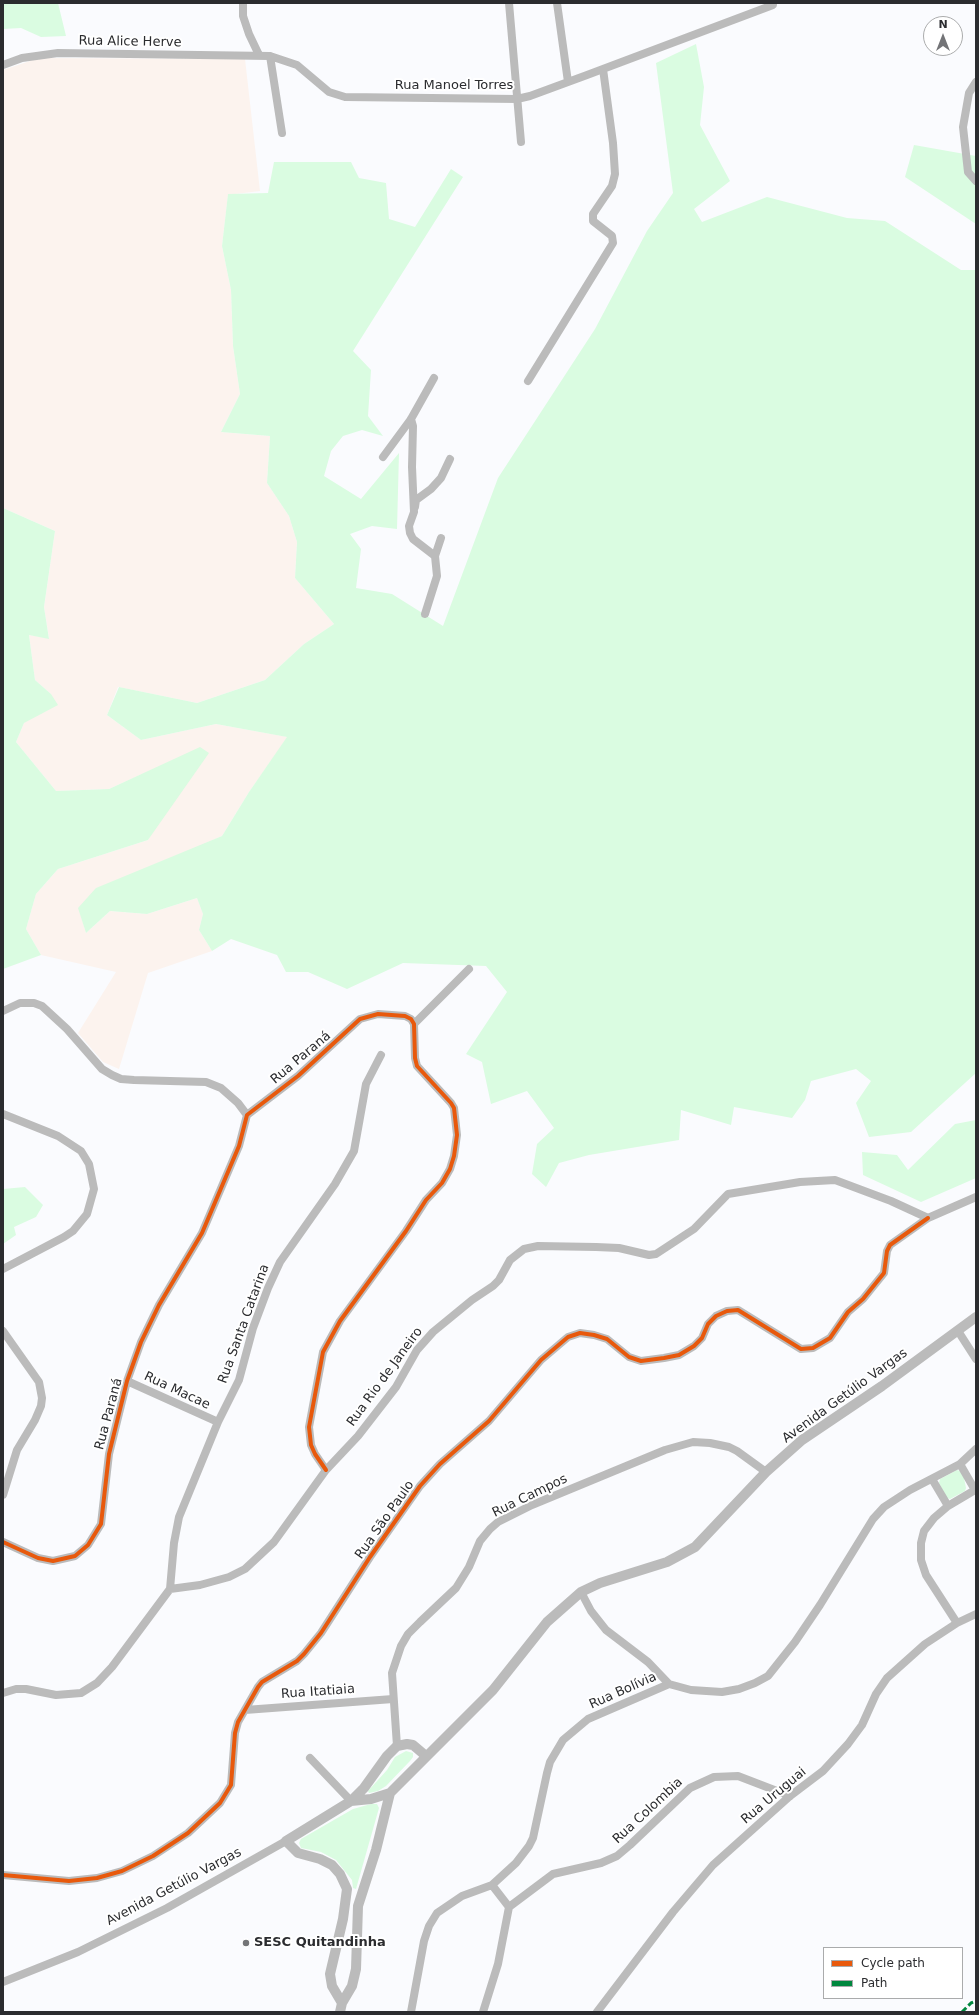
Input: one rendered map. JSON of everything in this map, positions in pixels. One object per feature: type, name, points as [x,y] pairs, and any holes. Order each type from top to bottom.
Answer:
[{"type":"street","points":[[242,3],[246,28],[259,55]]},
{"type":"street","points":[[509,3],[521,142]]},
{"type":"street","points":[[557,3],[568,82]]},
{"type":"street","name":"Rua Manoel Torres","points":[[259,55],[270,56],[297,65],[329,92],[345,97],[517,99],[530,96],[568,82],[773,4]]},
{"type":"street","name":"Rua Alice Herve","points":[[3,65],[22,58],[58,53],[206,56],[259,55]]},
{"type":"street","points":[[270,56],[282,133]]},
{"type":"street","points":[[528,381],[613,243],[610,233],[593,221],[593,214],[612,186],[615,174],[613,143],[603,69]]},
{"type":"street","points":[[976,82],[969,93],[963,127],[963,140],[968,172],[976,181]]},
{"type":"street","points":[[383,457],[411,420],[434,378]]},
{"type":"street","points":[[411,420],[414,426],[412,467],[414,512]]},
{"type":"street","points":[[435,556],[413,539],[409,526],[416,500],[431,489],[441,478],[450,460]]},
{"type":"street","points":[[425,614],[437,576],[435,556],[441,538]]},
{"type":"street","points":[[326,1470],[315,1454],[311,1445],[309,1427],[323,1352],[340,1321],[406,1231],[426,1200],[442,1183],[450,1169],[454,1156],[457,1135],[454,1108],[452,1102],[418,1066],[415,1058],[414,1024],[470,969]]},
{"type":"street","points":[[3,1011],[20,1003],[34,1003],[42,1006],[67,1029],[102,1069],[117,1077],[121,1079],[146,1081],[206,1082],[221,1088],[238,1103],[247,1115]]},
{"type":"street","name":"Rua Paraná","points":[[3,1542],[38,1558],[53,1562],[75,1556],[88,1545],[101,1524],[109,1454],[127,1381],[150,1322],[202,1233],[230,1169],[247,1115],[298,1076],[360,1019],[378,1014],[393,1014],[405,1016],[411,1019],[414,1024]]},
{"type":"street","name":"Rua Santa Catarina","points":[[170,1589],[174,1544],[179,1516],[218,1422],[239,1380],[253,1328],[280,1262],[336,1184],[354,1151],[366,1084],[381,1055]]},
{"type":"street","points":[[3,1114],[58,1136],[80,1151],[89,1164],[94,1188],[91,1204],[87,1214],[73,1231],[3,1268]]},
{"type":"street","name":"Rua Rio de Janeiro","points":[[170,1589],[200,1585],[229,1577],[244,1569],[274,1542],[326,1470],[358,1436],[396,1387],[417,1350],[433,1332],[472,1300],[493,1286],[499,1280],[510,1260],[519,1252],[530,1246],[619,1248],[649,1255],[656,1254],[694,1229],[728,1194],[800,1182],[835,1180],[891,1201],[928,1218]]},
{"type":"street","points":[[928,1218],[976,1197]]},
{"type":"street","name":"Rua São Paulo","points":[[3,1875],[69,1881],[97,1878],[122,1871],[147,1859],[188,1833],[220,1803],[231,1785],[235,1734],[238,1722],[254,1692],[262,1682],[297,1661],[321,1633],[403,1509],[431,1473],[490,1421],[540,1360],[568,1337],[580,1333],[594,1334],[607,1338],[629,1357],[641,1361],[664,1358],[679,1355],[694,1346],[702,1338],[708,1324],[716,1316],[727,1311],[738,1310],[801,1349],[813,1348],[830,1338],[848,1312],[863,1299],[884,1273],[887,1251],[890,1245],[928,1218]]},
{"type":"street","name":"Avenida Getúlio Vargas","points":[[351,1801],[371,1799],[390,1793],[493,1690],[547,1622],[581,1592],[600,1583],[667,1562],[686,1552],[706,1536],[766,1472],[802,1440],[976,1317]]},
{"type":"street","points":[[3,1331],[34,1372],[39,1382],[42,1398],[41,1406],[35,1420],[17,1450],[3,1495]]},
{"type":"street","points":[[958,1331],[976,1359]]},
{"type":"street","name":"Rua Macae","points":[[127,1381],[218,1422]]},
{"type":"street","name":"Rua Campos","points":[[397,1746],[392,1673],[401,1646],[408,1634],[431,1610],[456,1588],[485,1534],[503,1519],[532,1505],[664,1450],[693,1442],[710,1443],[737,1451],[766,1472]]},
{"type":"street","name":"Rua Bolívia","points":[[492,1884],[516,1863],[534,1838],[550,1762],[563,1740],[588,1719],[669,1684],[691,1690],[722,1692],[744,1688],[768,1676],[795,1642],[820,1605],[873,1519],[895,1498],[960,1464],[976,1450]]},
{"type":"street","points":[[956,1623],[926,1575],[921,1560],[921,1543],[924,1531],[934,1518],[948,1506],[976,1490],[960,1464]]},
{"type":"street","points":[[932,1480],[948,1506]]},
{"type":"street","points":[[3,1693],[16,1689],[26,1689],[68,1695],[81,1693],[89,1689],[112,1667],[170,1589]]},
{"type":"street","points":[[581,1592],[591,1612],[606,1630],[648,1662],[669,1684]]},
{"type":"street","name":"Rua Uruguai","points":[[597,2012],[613,1989],[696,1883],[713,1865],[790,1796],[823,1771],[848,1744],[862,1725],[876,1694],[887,1678],[925,1644],[956,1623],[976,1614]]},
{"type":"street","name":"Rua Itatiaia","points":[[245,1710],[393,1699]]},
{"type":"street","points":[[397,1746],[407,1744],[413,1745],[426,1756]]},
{"type":"street","name":"Avenida Getúlio Vargas","points":[[3,1982],[78,1952],[167,1908],[286,1841],[351,1801],[364,1788],[397,1746]]},
{"type":"street","points":[[310,1758],[351,1801]]},
{"type":"street","name":"Rua Colombia","points":[[509,1907],[553,1874],[601,1863],[617,1856],[690,1788],[706,1779],[722,1776],[738,1776],[790,1796]]},
{"type":"street","points":[[341,2008],[352,1986],[356,1969],[355,1943],[358,1906],[376,1850],[390,1793]]},
{"type":"street","points":[[286,1841],[298,1853],[320,1859],[332,1865],[340,1874],[347,1889],[346,1904],[330,1974],[332,1986],[341,2008]]},
{"type":"street","points":[[411,2012],[424,1940],[429,1926],[437,1913],[462,1896],[492,1884],[509,1907],[498,1964],[483,2012]]},
{"type":"street","points":[[346,1904],[358,1906]]},
{"type":"street","points":[[338,1941],[355,1943]]},
{"type":"shaded area","points":[[39,58],[245,59],[260,191],[228,195],[222,246],[231,290],[233,346],[240,394],[221,432],[270,436],[267,483],[289,516],[297,542],[295,578],[334,624],[304,644],[265,680],[197,703],[118,687],[107,715],[141,740],[216,724],[288,737],[249,792],[222,836],[182,854],[79,908],[86,933],[110,911],[147,914],[197,898],[203,914],[199,930],[212,951],[148,973],[119,1069],[103,1062],[78,1033],[116,972],[41,955],[26,929],[36,894],[58,869],[148,840],[200,748],[109,789],[56,791],[16,742],[24,723],[51,694],[35,680],[29,635],[49,638],[44,607],[55,531],[3,508],[3,70]]},
{"type":"green space","points":[[3,3],[58,3],[66,36],[41,37],[21,28],[3,29]]},
{"type":"green space","points":[[696,44],[704,87],[700,125],[730,181],[694,209],[702,222],[767,197],[847,218],[885,221],[961,270],[976,270],[976,1073],[911,1132],[869,1137],[856,1103],[871,1081],[856,1069],[811,1081],[805,1100],[792,1118],[734,1107],[731,1125],[681,1110],[679,1140],[589,1155],[559,1163],[546,1187],[532,1174],[537,1144],[554,1128],[527,1091],[491,1104],[482,1062],[466,1054],[507,992],[486,966],[403,963],[347,989],[308,972],[286,972],[277,955],[231,939],[212,951],[199,930],[203,914],[197,898],[147,914],[110,911],[86,933],[78,908],[96,888],[222,836],[249,792],[287,737],[216,724],[141,740],[107,715],[119,687],[197,703],[265,680],[304,644],[334,624],[295,578],[297,542],[289,516],[267,483],[270,436],[221,432],[240,394],[233,346],[231,290],[222,246],[228,194],[268,193],[274,162],[351,162],[359,178],[386,183],[389,219],[415,227],[451,169],[463,177],[353,351],[371,370],[368,416],[383,436],[362,430],[343,436],[331,451],[324,476],[361,499],[399,453],[397,529],[372,526],[350,534],[361,549],[356,588],[392,594],[443,626],[498,478],[595,329],[647,231],[673,193],[656,63]]},
{"type":"green space","points":[[914,145],[976,156],[976,224],[905,177]]},
{"type":"green space","points":[[3,508],[55,531],[44,607],[49,639],[29,635],[35,680],[51,694],[58,705],[24,723],[16,742],[56,791],[109,789],[200,747],[209,753],[148,840],[58,869],[36,894],[26,929],[41,955],[3,969]]},
{"type":"green space","points":[[976,1120],[976,1178],[921,1202],[863,1175],[862,1152],[897,1155],[908,1170],[955,1124]]},
{"type":"green space","points":[[25,1187],[43,1205],[36,1217],[14,1227],[16,1235],[3,1244],[3,1189]]},
{"type":"green space","points":[[957,1470],[960,1471],[964,1478],[966,1488],[965,1491],[950,1499],[947,1498],[939,1483],[940,1479]]},
{"type":"green space","points":[[406,1751],[413,1753],[413,1757],[410,1761],[386,1786],[378,1791],[369,1793],[368,1791],[387,1770],[395,1757]]},
{"type":"green space","points":[[371,1804],[377,1804],[379,1808],[356,1889],[353,1888],[352,1880],[336,1860],[321,1852],[301,1848],[299,1843],[301,1839],[353,1809]]},
{"type":"marked path","points":[[962,2012],[971,2003],[976,2001]]},
{"type":"cycle path","points":[[3,1542],[38,1558],[53,1561],[75,1556],[88,1545],[101,1524],[109,1454],[127,1381],[141,1342],[159,1305],[202,1233],[239,1146],[247,1115],[298,1076],[360,1019],[378,1014],[405,1016],[411,1019],[414,1024],[415,1058],[417,1066],[454,1108],[457,1135],[454,1156],[450,1169],[442,1183],[426,1200],[406,1231],[340,1321],[323,1352],[309,1427],[311,1445],[315,1454],[326,1470]]},
{"type":"cycle path","points":[[3,1875],[69,1881],[97,1878],[122,1871],[153,1856],[188,1833],[220,1803],[231,1785],[235,1733],[238,1722],[258,1687],[262,1682],[297,1661],[304,1654],[321,1633],[370,1557],[420,1486],[440,1464],[489,1421],[541,1360],[568,1337],[580,1333],[607,1339],[629,1357],[641,1361],[664,1358],[679,1355],[694,1346],[702,1338],[708,1324],[716,1316],[727,1311],[738,1310],[801,1349],[813,1348],[830,1338],[848,1312],[863,1299],[884,1273],[887,1251],[890,1245],[928,1218]]},
{"type":"place","name":"SESC Quitandinha","points":[[246,1943]]}]
